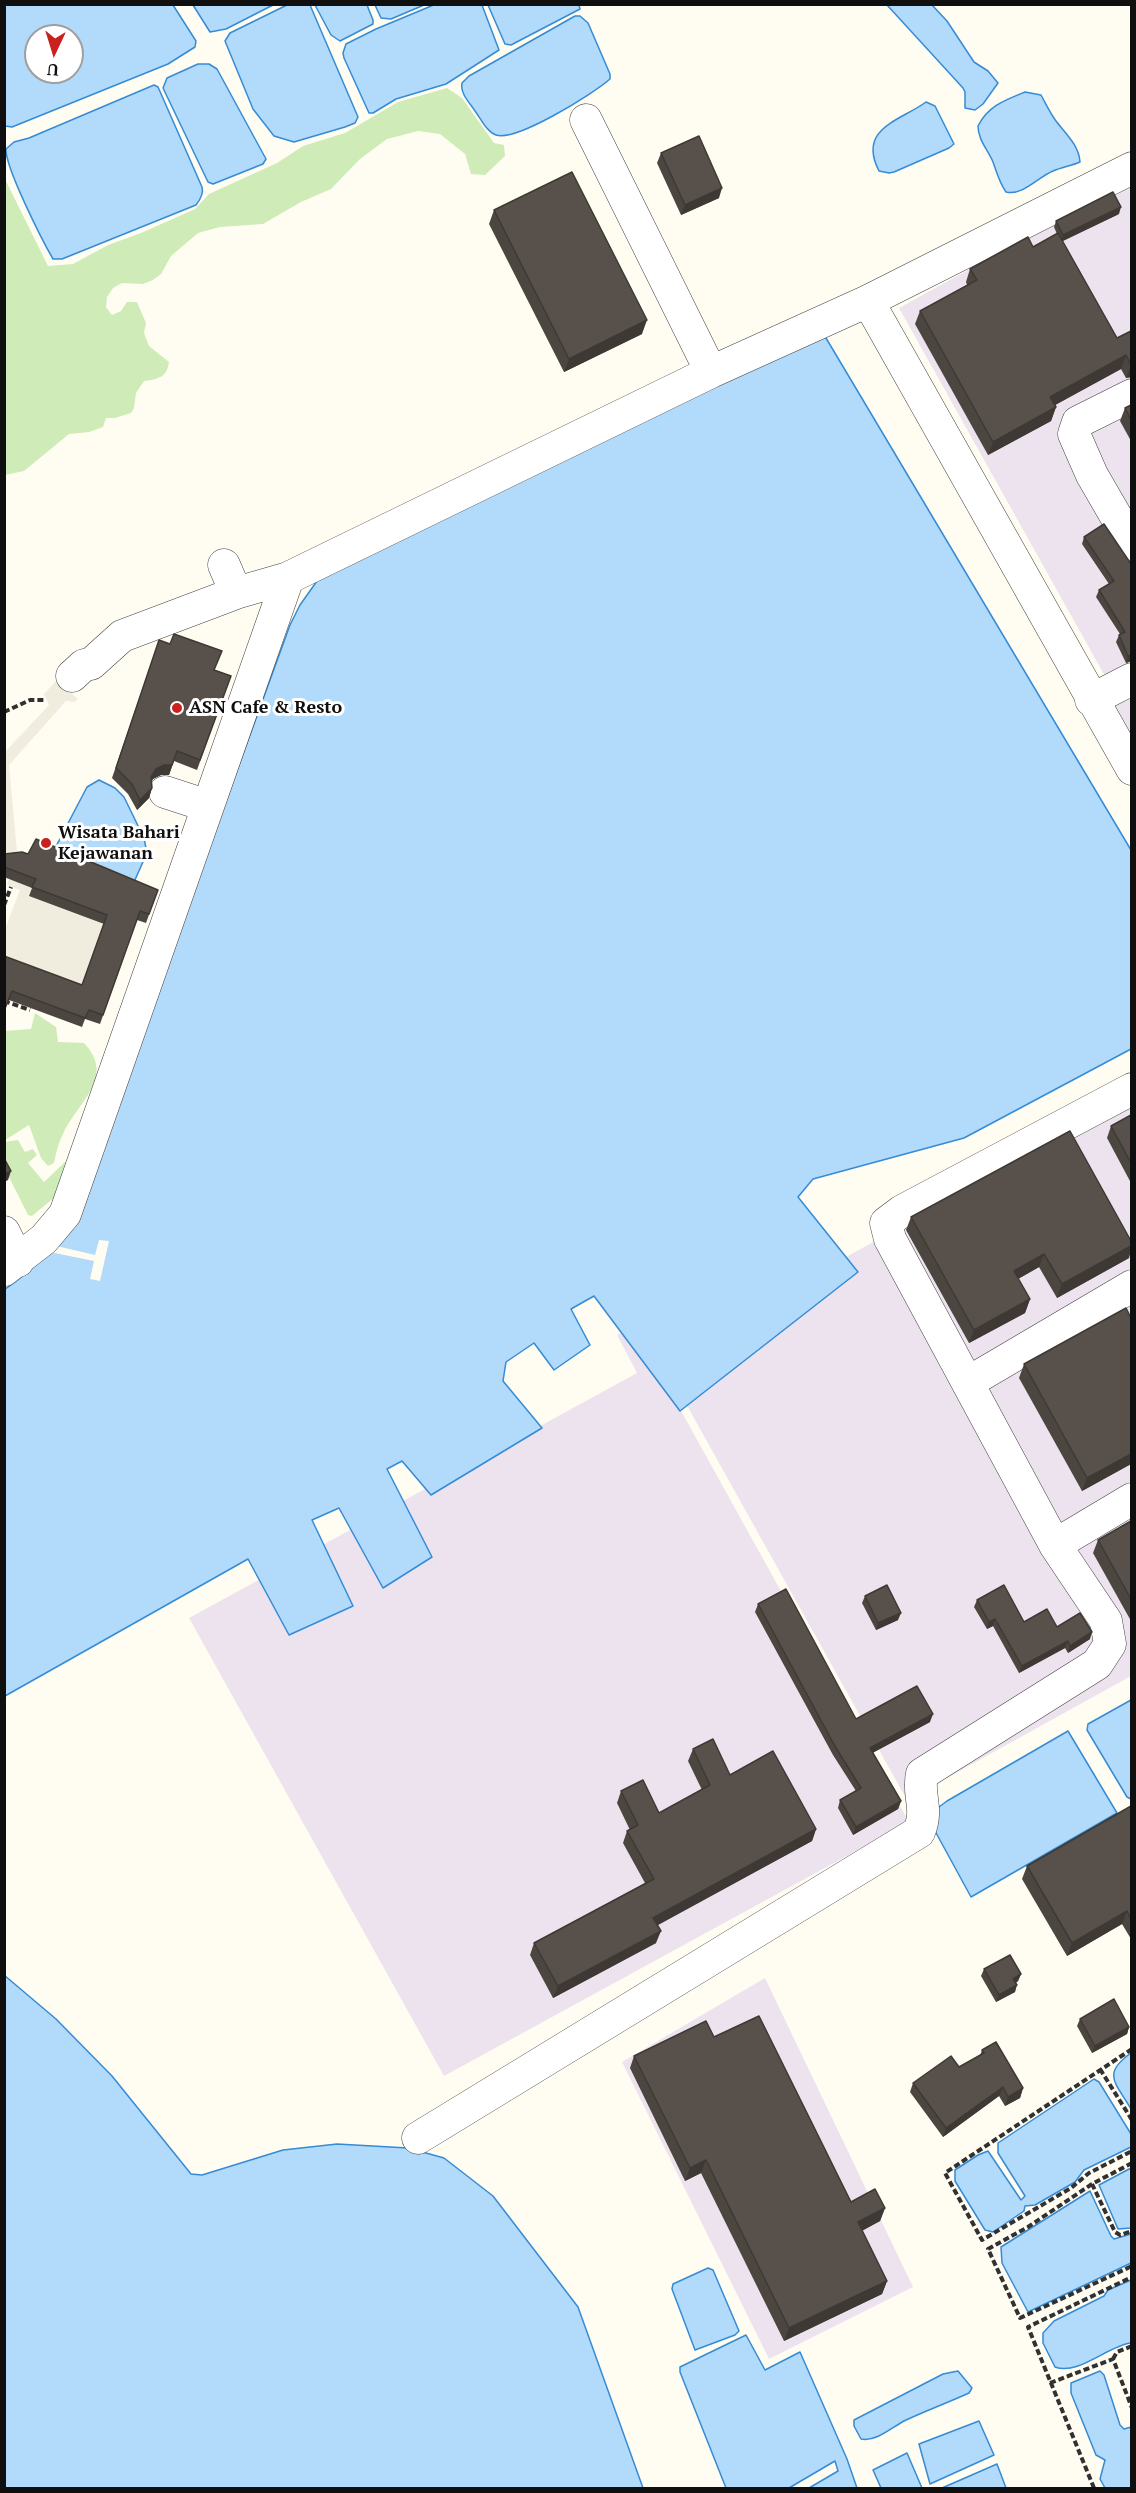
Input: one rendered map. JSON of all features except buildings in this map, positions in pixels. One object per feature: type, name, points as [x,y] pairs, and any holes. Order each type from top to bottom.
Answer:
[{"type":"lane","points":[[586,120],[711,372]]},
{"type":"lane","points":[[72,676],[84,664],[90,664],[122,636],[230,579],[288,578],[711,372],[867,301],[1131,168]]},
{"type":"lane","points":[[867,301],[1131,769]]},
{"type":"lane","points":[[1131,395],[1078,422],[1074,434],[1092,475],[1131,544]]},
{"type":"lane","points":[[4,1232],[11,1266],[44,1239],[65,1214],[288,578]]},
{"type":"lane","points":[[1091,700],[1131,679]]},
{"type":"lane","points":[[165,792],[208,806]]},
{"type":"lane","points":[[418,2138],[920,1832],[925,1811],[920,1782],[922,1774],[1097,1664],[1110,1644],[1106,1621],[1055,1545],[890,1239],[886,1223],[896,1214],[1131,1089]]},
{"type":"lane","points":[[969,1382],[1131,1286]]},
{"type":"lane","points":[[1055,1545],[1131,1499]]},
{"type":"path","points":[[4,712],[30,700],[46,700]]},
{"type":"path","points":[[4,905],[11,887]]},
{"type":"path","points":[[4,1001],[30,1010]]},
{"type":"path","points":[[1131,2049],[945,2173],[982,2240],[1071,2188],[1089,2173],[1131,2151]]},
{"type":"path","points":[[1100,2069],[1131,2120]]},
{"type":"path","points":[[1131,2163],[1092,2184],[1028,2227],[988,2249],[1020,2319],[1131,2266]]},
{"type":"path","points":[[1092,2184],[1115,2232],[1120,2235],[1131,2231]]},
{"type":"path","points":[[1094,2488],[1028,2327],[1131,2277]]},
{"type":"path","points":[[1050,2383],[1113,2359],[1118,2352],[1131,2346]]},
{"type":"path","points":[[1113,2359],[1131,2408]]},
{"type":"shaded area","points":[[1131,180],[1131,768],[1101,713],[1120,703],[899,308]]},
{"type":"shaded area","points":[[56,681],[78,699],[75,702],[66,701],[9,765],[19,873],[22,875],[19,883],[32,888],[29,896],[103,924],[78,993],[5,966],[4,932],[20,890],[7,885],[9,879],[4,841],[5,752],[49,705],[44,694]]},
{"type":"shaded area","points":[[1131,1100],[1131,1676],[907,1800],[661,1359]]},
{"type":"shaded area","points":[[634,1326],[909,1822],[444,2076],[189,1618],[637,1373],[617,1335]]},
{"type":"shaded area","points":[[765,1978],[913,2287],[769,2359],[622,2062]]},
{"type":"green space","points":[[447,88],[462,98],[494,143],[504,145],[505,156],[485,175],[471,174],[465,154],[440,134],[418,131],[387,139],[360,159],[331,189],[301,202],[263,224],[220,227],[198,233],[171,256],[161,274],[153,280],[143,284],[122,283],[113,288],[107,297],[106,307],[112,315],[121,311],[127,302],[137,302],[146,323],[144,333],[149,346],[169,362],[164,375],[144,381],[136,393],[131,413],[106,418],[103,427],[89,432],[69,434],[24,471],[5,475],[5,179],[48,266],[73,264],[108,245],[195,209],[209,194],[277,163],[303,146],[345,133],[398,102]]},
{"type":"green space","points":[[35,1013],[56,1027],[58,1042],[84,1043],[93,1055],[96,1067],[96,1078],[92,1089],[62,1135],[54,1163],[48,1166],[41,1158],[29,1125],[5,1140],[4,1031],[31,1029]]},
{"type":"green space","points":[[18,1140],[25,1152],[33,1149],[37,1155],[28,1163],[44,1182],[66,1161],[55,1197],[32,1216],[28,1215],[5,1169],[5,1142]]},
{"type":"water","points":[[5,4],[173,5],[196,41],[195,47],[168,64],[12,127],[5,126]]},
{"type":"water","points":[[289,4],[310,5],[358,117],[355,123],[345,127],[294,142],[274,136],[253,109],[225,41],[230,33]]},
{"type":"water","points":[[436,4],[482,5],[499,50],[446,84],[396,99],[373,113],[369,113],[344,58],[346,44]]},
{"type":"water","points":[[193,5],[273,5],[226,29],[210,32]]},
{"type":"water","points":[[315,5],[367,5],[373,24],[340,41],[331,35]]},
{"type":"water","points":[[375,5],[424,5],[391,19],[381,18]]},
{"type":"water","points":[[488,5],[579,5],[580,9],[511,45],[505,44]]},
{"type":"water","points":[[887,5],[932,5],[947,21],[974,62],[988,71],[998,83],[983,104],[975,110],[965,108],[963,88]]},
{"type":"water","points":[[575,16],[580,16],[588,23],[610,74],[610,79],[572,105],[520,131],[496,135],[490,131],[466,98],[462,91],[462,83],[469,76]]},
{"type":"water","points":[[198,64],[209,64],[217,69],[266,159],[263,164],[213,184],[208,182],[163,88],[167,78]]},
{"type":"water","points":[[154,85],[158,87],[202,187],[200,199],[196,205],[62,259],[53,259],[11,171],[6,149],[14,142],[29,138]]},
{"type":"water","points":[[1025,92],[1041,95],[1054,118],[1074,145],[1080,162],[1053,171],[1024,189],[1006,192],[981,140],[978,126],[992,109]]},
{"type":"water","points":[[926,102],[935,106],[954,144],[894,172],[879,171],[873,145],[877,135],[894,121]]},
{"type":"water","points":[[823,333],[1131,850],[1131,1049],[964,1138],[813,1179],[798,1197],[858,1272],[680,1411],[594,1296],[571,1309],[590,1345],[554,1370],[534,1343],[506,1362],[503,1381],[542,1428],[431,1495],[402,1461],[387,1469],[432,1557],[383,1588],[339,1508],[312,1520],[353,1606],[289,1635],[248,1559],[5,1696],[4,1290],[43,1258],[74,1219],[290,625],[300,605],[317,581]]},
{"type":"water","points":[[99,780],[115,788],[124,797],[144,838],[147,853],[134,882],[53,852],[87,787]]},
{"type":"water","points":[[1131,1700],[1132,1799],[1127,1797],[1087,1730],[1088,1724]]},
{"type":"water","points":[[1068,1731],[1117,1813],[971,1897],[929,1820],[947,1801]]},
{"type":"water","points":[[4,1975],[56,2019],[112,2076],[191,2174],[202,2175],[283,2150],[337,2144],[408,2148],[444,2158],[493,2196],[578,2307],[643,2488],[5,2488]]},
{"type":"water","points":[[1131,2053],[1131,2109],[1116,2085],[1114,2073],[1116,2067]]},
{"type":"water","points":[[1094,2079],[1099,2082],[1131,2134],[1131,2147],[1084,2170],[1075,2182],[1035,2205],[1025,2206],[1024,2211],[993,2232],[985,2230],[955,2181],[955,2170],[988,2151],[1021,2200],[1025,2196],[998,2153],[998,2143]]},
{"type":"water","points":[[1131,2168],[1131,2228],[1118,2229],[1099,2185]]},
{"type":"water","points":[[1090,2191],[1111,2236],[1114,2239],[1131,2234],[1131,2263],[1028,2312],[1002,2263],[1001,2247]]},
{"type":"water","points":[[708,2268],[713,2270],[739,2331],[735,2335],[695,2350],[672,2289],[673,2284]]},
{"type":"water","points":[[1131,2280],[1131,2343],[1083,2364],[1064,2369],[1055,2367],[1043,2343],[1043,2333],[1054,2321],[1104,2296],[1108,2290]]},
{"type":"water","points":[[746,2335],[765,2370],[800,2352],[847,2459],[857,2488],[809,2488],[838,2471],[835,2461],[789,2488],[726,2488],[680,2367]]},
{"type":"water","points":[[958,2371],[972,2388],[969,2393],[904,2421],[878,2436],[861,2439],[854,2426],[854,2420],[943,2374]]},
{"type":"water","points":[[1100,2371],[1104,2375],[1120,2425],[1124,2429],[1131,2427],[1131,2488],[1105,2488],[1100,2479],[1105,2460],[1096,2455],[1071,2393],[1071,2383]]},
{"type":"water","points":[[979,2421],[994,2455],[930,2484],[919,2444]]},
{"type":"water","points":[[907,2453],[922,2488],[881,2488],[873,2470]]},
{"type":"water","points":[[997,2464],[1006,2488],[942,2488]]},
{"type":"pier","points":[[99,1240],[109,1241],[100,1281],[90,1279],[94,1261],[50,1252],[52,1245],[95,1255]]},
{"type":"place","name":"ASN Cafe & Resto","points":[[177,708]]},
{"type":"place","name":"Wisata Bahari Kejawanan","points":[[46,843]]}]
